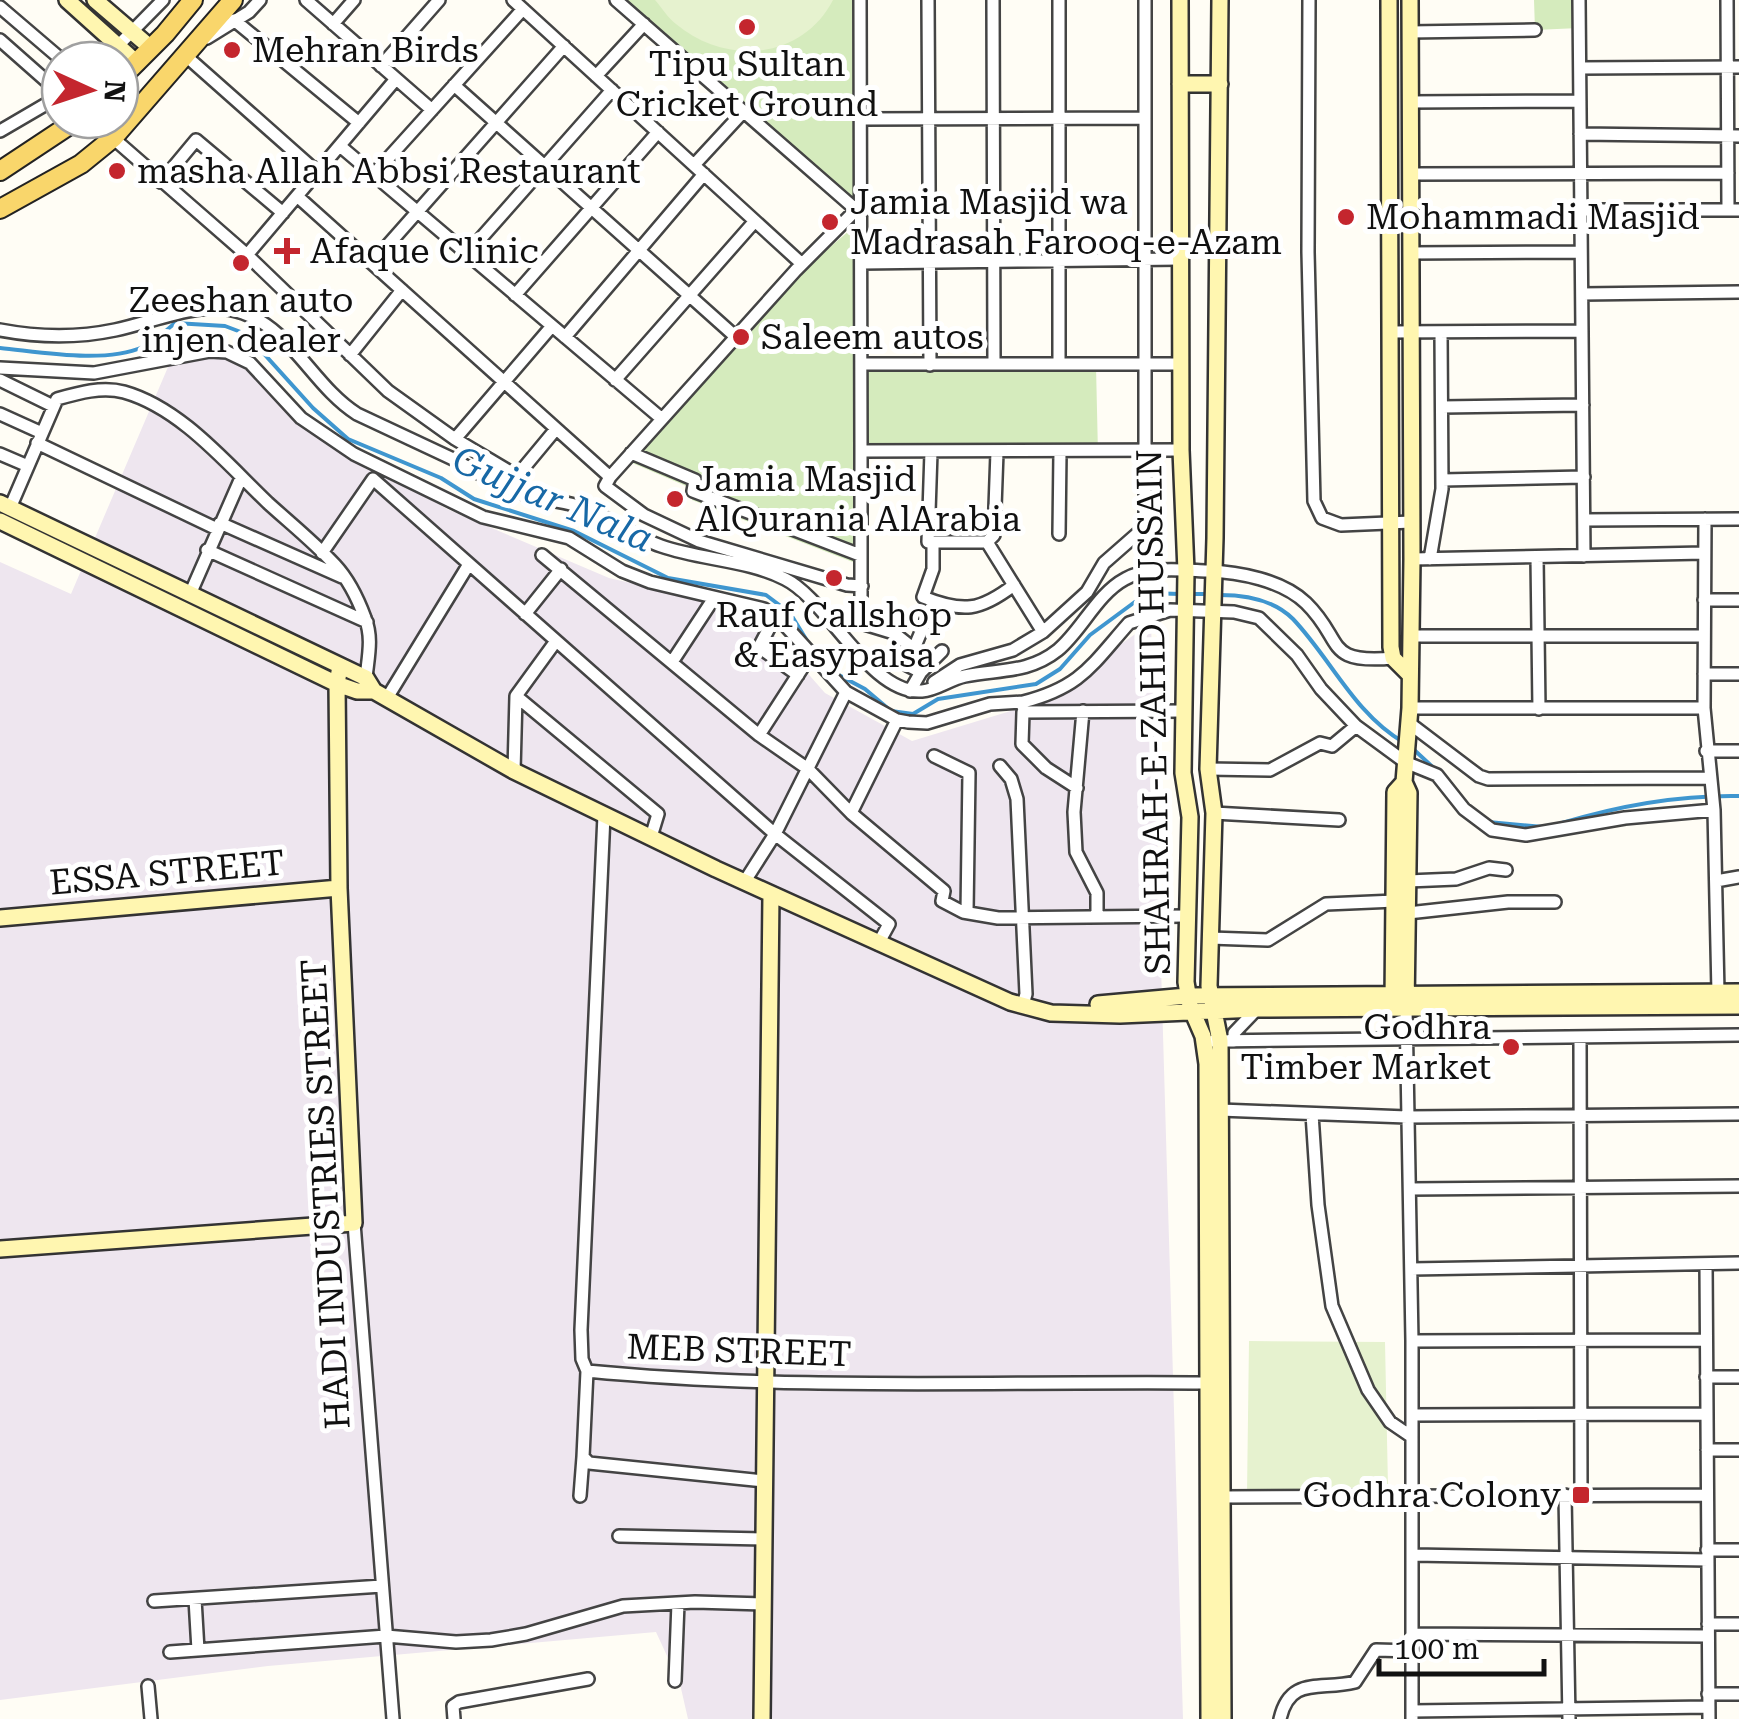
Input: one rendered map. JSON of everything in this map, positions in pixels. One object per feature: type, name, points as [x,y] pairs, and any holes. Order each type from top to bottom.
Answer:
[{"type":"main road","points":[[67,0],[111,40]]},
{"type":"main road","points":[[95,0],[151,48]]},
{"type":"main road","points":[[140,59],[193,0]]},
{"type":"main road","points":[[140,108],[233,0]]},
{"type":"main road","name":"SHAHRAH-E-ZAHID HUSSAIN","points":[[1180,0],[1181,450],[1186,575],[1182,773],[1190,816],[1186,916],[1189,1004],[1219,1041]]},
{"type":"main road","name":"SHAHRAH-E-ZAHID HUSSAIN","points":[[1220,0],[1208,769],[1214,812],[1211,1003],[1219,1041],[1223,1719]]},
{"type":"main road","points":[[1389,0],[1393,658],[1409,674]]},
{"type":"main road","points":[[1400,1001],[1408,913],[1408,793],[1404,782],[1412,560],[1410,0]]},
{"type":"main road","points":[[1180,84],[1220,84]]},
{"type":"main road","points":[[140,96],[146,102]]},
{"type":"main road","points":[[0,171],[47,140]]},
{"type":"main road","points":[[0,209],[81,164],[110,140]]},
{"type":"main road","points":[[3,511],[191,592],[340,666],[514,772],[968,985],[1050,1013],[1120,1015],[1211,1003],[1739,992]]},
{"type":"main road","points":[[3,511],[337,684],[357,691],[376,689]]},
{"type":"main road","name":"HADI INDUSTRIES STREET","points":[[340,666],[339,888],[354,1223]]},
{"type":"main road","points":[[1400,1001],[1395,792],[1404,782]]},
{"type":"main road","name":"ESSA STREET","points":[[0,918],[339,888]]},
{"type":"main road","points":[[762,1719],[771,894]]},
{"type":"main road","points":[[1211,1003],[1257,1009],[1400,1001],[1739,1006]]},
{"type":"main road","name":"SHAHRAH-E-ZAHID HUSSAIN","points":[[1209,1719],[1207,1064],[1219,1041]]},
{"type":"main road","points":[[0,1249],[354,1223]]},
{"type":"street","points":[[126,40],[163,0]]},
{"type":"street","points":[[260,0],[249,12],[191,50],[317,172]]},
{"type":"street","points":[[306,0],[432,110]]},
{"type":"street","points":[[332,24],[354,0]]},
{"type":"street","points":[[380,66],[439,0]]},
{"type":"street","points":[[616,0],[858,213]]},
{"type":"street","points":[[860,0],[861,623],[894,633],[914,649]]},
{"type":"street","points":[[928,0],[930,365]]},
{"type":"street","points":[[993,0],[994,364]]},
{"type":"street","points":[[1059,0],[1059,364]]},
{"type":"street","points":[[934,682],[960,665],[1013,650],[1042,632],[1087,592],[1104,564],[1145,527],[1146,0]]},
{"type":"street","points":[[1308,0],[1308,252],[1314,501],[1322,518],[1331,522],[1411,522]]},
{"type":"street","points":[[1579,0],[1584,556]]},
{"type":"street","points":[[1581,210],[1734,210],[1728,173],[1733,136],[1733,67],[1727,0]]},
{"type":"street","points":[[374,174],[454,85],[518,4],[802,264]]},
{"type":"street","points":[[0,6],[40,41]]},
{"type":"street","points":[[234,20],[359,123]]},
{"type":"street","points":[[596,76],[644,24]]},
{"type":"street","points":[[1410,32],[1535,30]]},
{"type":"street","points":[[0,40],[40,77]]},
{"type":"street","points":[[372,263],[564,46]]},
{"type":"street","points":[[1580,68],[1733,67]]},
{"type":"street","points":[[247,256],[396,80]]},
{"type":"street","points":[[454,85],[737,338]]},
{"type":"street","points":[[467,254],[612,90]]},
{"type":"street","points":[[1410,102],[1580,101]]},
{"type":"street","points":[[1,128],[40,106]]},
{"type":"street","points":[[565,337],[639,250],[743,112]]},
{"type":"street","points":[[861,119],[1145,118]]},
{"type":"street","points":[[515,295],[658,132]]},
{"type":"street","points":[[1580,134],[1733,136]]},
{"type":"street","points":[[114,140],[247,256],[388,391],[455,440],[516,476],[556,429]]},
{"type":"street","points":[[161,182],[196,140],[283,213]]},
{"type":"street","points":[[340,146],[662,420]]},
{"type":"street","points":[[1410,174],[1728,173]]},
{"type":"street","points":[[297,196],[610,476]]},
{"type":"street","points":[[858,213],[802,264],[610,476],[606,486],[644,515],[699,541],[847,586],[862,586]]},
{"type":"street","points":[[615,380],[755,221]]},
{"type":"street","points":[[1410,253],[1581,252]]},
{"type":"street","points":[[862,262],[1180,258]]},
{"type":"street","points":[[350,355],[402,290]]},
{"type":"street","points":[[1582,294],[1739,292]]},
{"type":"street","points":[[0,330],[72,336],[113,331],[202,309],[242,312],[275,330],[334,400],[357,414],[522,494],[583,507],[657,545],[708,560],[761,568],[790,580],[826,615],[852,649],[885,677],[910,690],[924,692],[964,676],[996,674],[1027,666],[1056,651],[1114,586],[1141,573],[1214,574],[1284,587],[1305,602],[1336,646],[1348,655],[1363,660],[1393,658]]},
{"type":"street","points":[[455,440],[552,326]]},
{"type":"street","points":[[1390,332],[1582,331]]},
{"type":"street","points":[[1430,559],[1441,506],[1442,332]]},
{"type":"street","points":[[0,368],[94,373],[210,351],[226,352],[250,363],[300,418],[354,454],[483,517],[569,538],[622,571],[650,582],[764,608],[846,692],[897,720],[927,723],[990,704],[1083,711],[1184,711]]},
{"type":"street","points":[[861,364],[1182,364]]},
{"type":"street","points":[[0,380],[53,406]]},
{"type":"street","points":[[3,511],[57,399],[80,392],[124,392],[169,415],[346,578],[367,622],[376,689]]},
{"type":"street","points":[[1442,407],[1583,405]]},
{"type":"street","points":[[0,414],[40,438],[218,526],[346,578]]},
{"type":"street","points":[[861,451],[1181,450]]},
{"type":"street","points":[[931,452],[928,542],[987,542],[994,535],[997,452]]},
{"type":"street","points":[[1059,534],[1060,452]]},
{"type":"street","points":[[631,453],[696,480],[694,490],[860,555]]},
{"type":"street","points":[[0,454],[28,466]]},
{"type":"street","points":[[1442,480],[1584,477]]},
{"type":"street","points":[[191,592],[241,478]]},
{"type":"street","points":[[322,553],[373,480],[774,834],[889,924],[878,944]]},
{"type":"street","points":[[1705,519],[1704,708],[1713,806],[1718,993]]},
{"type":"street","points":[[1584,520],[1739,520]]},
{"type":"street","points":[[934,542],[933,570],[924,597],[948,608],[965,608],[991,602],[1014,585]]},
{"type":"street","points":[[987,542],[1042,632]]},
{"type":"street","points":[[207,550],[367,622]]},
{"type":"street","points":[[1412,560],[1704,554]]},
{"type":"street","points":[[542,555],[758,734],[808,769],[852,813],[944,891],[942,902],[967,912],[1024,919],[1186,916]]},
{"type":"street","points":[[1537,557],[1539,709]]},
{"type":"street","points":[[376,689],[469,564]]},
{"type":"street","points":[[525,614],[561,568]]},
{"type":"street","points":[[672,662],[714,598]]},
{"type":"street","points":[[1704,600],[1739,600]]},
{"type":"street","points":[[921,672],[907,665],[934,601]]},
{"type":"street","points":[[1023,707],[1076,682],[1129,623],[1185,606],[1213,606],[1247,613],[1270,626],[1356,726],[1407,736],[1488,780],[1709,783]]},
{"type":"street","points":[[775,617],[759,646],[798,675]]},
{"type":"street","points":[[1410,636],[1704,636]]},
{"type":"street","points":[[514,772],[516,696],[556,640]]},
{"type":"street","points":[[910,690],[942,651]]},
{"type":"street","points":[[758,734],[810,656]]},
{"type":"street","points":[[1704,674],[1739,674]]},
{"type":"street","points":[[744,882],[774,834],[846,692]]},
{"type":"street","points":[[516,696],[658,814],[651,837]]},
{"type":"street","points":[[1023,707],[1022,744],[1046,768],[1077,788]]},
{"type":"street","points":[[1407,736],[1539,709],[1704,708]]},
{"type":"street","points":[[1083,711],[1074,812],[1076,852],[1097,893],[1097,917]]},
{"type":"street","points":[[852,813],[897,720]]},
{"type":"street","points":[[1208,769],[1270,770],[1320,744],[1332,746],[1356,726]]},
{"type":"street","points":[[1407,736],[1464,809],[1492,830],[1511,835],[1547,834],[1713,806]]},
{"type":"street","points":[[1706,751],[1739,751]]},
{"type":"street","points":[[934,756],[969,773],[967,912]]},
{"type":"street","points":[[1000,766],[1011,780],[1017,798],[1029,1006]]},
{"type":"street","points":[[1214,812],[1339,820]]},
{"type":"street","name":"MEB STREET","points":[[604,815],[581,1330],[582,1359],[587,1371],[655,1377],[882,1384],[1206,1383]]},
{"type":"street","points":[[1408,881],[1456,879],[1489,868],[1506,870]]},
{"type":"street","points":[[1716,881],[1739,878]]},
{"type":"street","points":[[1210,938],[1268,940],[1326,904],[1395,901]]},
{"type":"street","points":[[1408,913],[1508,902],[1555,902]]},
{"type":"street","points":[[1400,1001],[1407,1040],[1410,1189],[1412,1715],[1569,1714],[1708,1707],[1739,1694]]},
{"type":"street","points":[[1219,1041],[1234,1033],[1257,1009]]},
{"type":"street","points":[[1219,1041],[1739,1035]]},
{"type":"street","points":[[1580,1038],[1581,1495]]},
{"type":"street","points":[[1220,1110],[1408,1117],[1739,1114]]},
{"type":"street","points":[[1312,1114],[1318,1206],[1332,1306],[1368,1390],[1390,1422],[1412,1437]]},
{"type":"street","points":[[1410,1189],[1739,1186]]},
{"type":"street","name":"HADI INDUSTRIES STREET","points":[[354,1223],[393,1719]]},
{"type":"street","points":[[1411,1269],[1739,1263]]},
{"type":"street","points":[[1706,1264],[1708,1707]]},
{"type":"street","points":[[1412,1342],[1706,1340]]},
{"type":"street","points":[[580,1496],[587,1371]]},
{"type":"street","points":[[1706,1377],[1739,1377]]},
{"type":"street","points":[[1412,1415],[1706,1414]]},
{"type":"street","points":[[1707,1450],[1739,1450]]},
{"type":"street","points":[[583,1457],[600,1466],[764,1481]]},
{"type":"street","points":[[1223,1497],[1707,1494]]},
{"type":"street","points":[[1564,1495],[1569,1714]]},
{"type":"street","points":[[619,1536],[764,1539]]},
{"type":"street","points":[[1413,1555],[1566,1558],[1708,1555],[1739,1550]]},
{"type":"street","points":[[154,1602],[382,1586]]},
{"type":"street","points":[[195,1599],[198,1650]]},
{"type":"street","points":[[676,1682],[678,1603]]},
{"type":"street","points":[[170,1652],[386,1636],[456,1642],[492,1640],[623,1606],[764,1604]]},
{"type":"street","points":[[1412,1634],[1567,1635],[1708,1630],[1739,1624]]},
{"type":"street","points":[[1280,1719],[1284,1702],[1294,1692],[1355,1682],[1376,1650],[1412,1652]]},
{"type":"street","points":[[454,1719],[453,1706],[459,1702],[588,1678]]},
{"type":"street","points":[[148,1686],[151,1719]]},
{"type":"shaded area","points":[[177,346],[230,346],[306,429],[447,509],[609,578],[753,611],[825,693],[912,741],[1037,703],[1151,623],[1183,1719],[688,1719],[680,1684],[656,1632],[268,1666],[0,1700],[0,562],[71,594]]},
{"type":"green space","points":[[616,0],[860,0],[861,214]]},
{"type":"green space","name":"Tipu Sultan Cricket Ground","points":[[655,0],[833,0],[802,35],[783,45],[739,51],[696,37],[673,22]]},
{"type":"green space","points":[[1534,0],[1579,0],[1579,28],[1535,30]]},
{"type":"green space","points":[[857,224],[858,564],[692,500],[693,489],[630,462],[794,278]]},
{"type":"green space","points":[[861,364],[1096,366],[1098,454],[861,451]]},
{"type":"green space","points":[[1249,1341],[1385,1342],[1388,1487],[1247,1493]]},
{"type":"waterway","name":"Gujjar Nala","points":[[0,348],[110,355],[147,345],[175,323],[225,326],[246,334],[313,408],[348,439],[441,478],[474,499],[574,531],[668,578],[766,595],[790,613],[809,644]]},
{"type":"waterway","name":"Gujjar Nala","points":[[835,673],[865,689],[891,711],[913,714],[938,699],[1036,684],[1060,669],[1090,635],[1147,593],[1180,594]]},
{"type":"waterway","name":"Gujjar Nala","points":[[1190,594],[1210,594]]},
{"type":"waterway","name":"Gujjar Nala","points":[[1220,595],[1258,600],[1293,619],[1370,716],[1403,742]]},
{"type":"waterway","name":"Gujjar Nala","points":[[1411,747],[1437,771]]},
{"type":"waterway","name":"Gujjar Nala","points":[[1562,823],[1649,803],[1739,796]]},
{"type":"waterway","name":"Gujjar Nala","points":[[1488,822],[1543,827]]},
{"type":"place","name":"Tipu Sultan Cricket Ground","points":[[747,27]]},
{"type":"place","name":"Mehran Birds","points":[[232,50]]},
{"type":"place","name":"masha Allah Abbsi Restaurant","points":[[117,171]]},
{"type":"place","name":"Mohammadi Masjid","points":[[1346,217]]},
{"type":"place","name":"Jamia Masjid wa Madrasah Farooq-e-Azam","points":[[830,222]]},
{"type":"place","name":"Afaque Clinic","points":[[287,251]]},
{"type":"place","name":"Zeeshan auto injen dealer","points":[[241,263]]},
{"type":"place","name":"Saleem autos","points":[[741,337]]},
{"type":"place","name":"Jamia Masjid AlQurania AlArabia","points":[[675,499]]},
{"type":"place","name":"Rauf Callshop & Easypaisa","points":[[834,578]]},
{"type":"place","name":"Godhra Timber Market","points":[[1511,1047]]},
{"type":"place","name":"Godhra Colony","points":[[1581,1495]]}]
